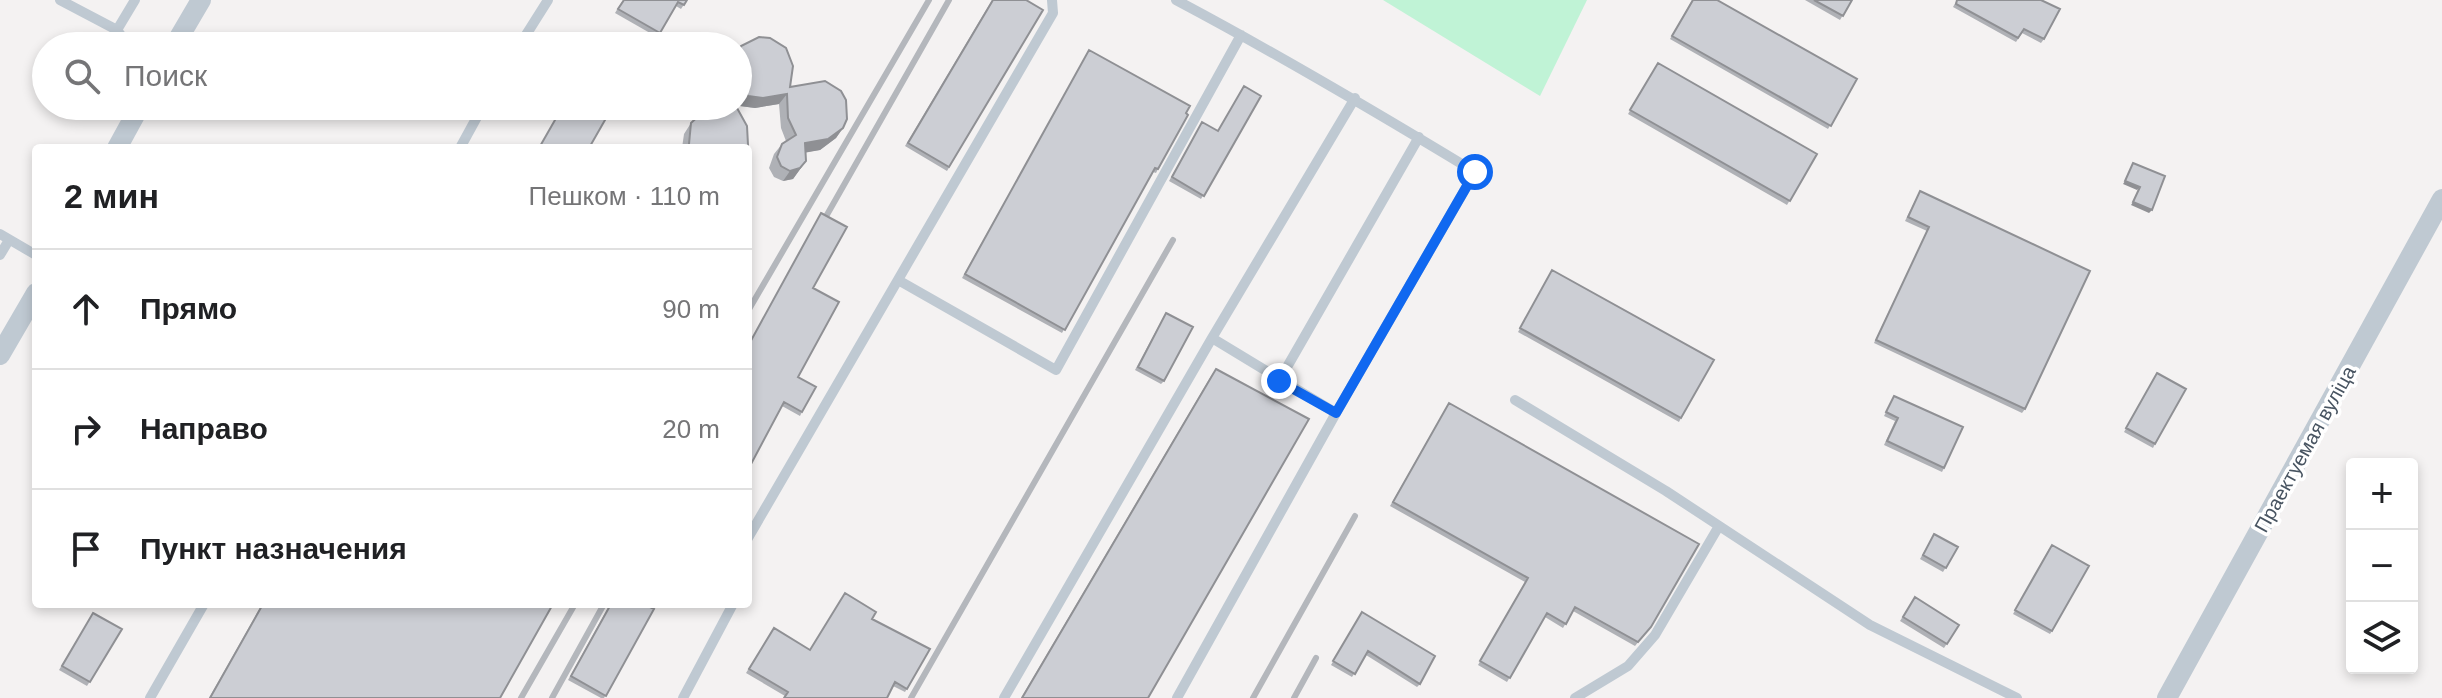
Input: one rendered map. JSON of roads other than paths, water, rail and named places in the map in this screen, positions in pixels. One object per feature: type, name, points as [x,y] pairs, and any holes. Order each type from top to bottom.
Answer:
[{"type":"street","points":[[182,32],[201,0]]},
{"type":"street","points":[[119,144],[132,120]]},
{"type":"street","name":"Праектуемая вуліца","points":[[2167,698],[2442,199]]},
{"type":"street","points":[[0,355],[32,300]]},
{"type":"lane","points":[[60,0],[117,30],[135,0]]},
{"type":"lane","points":[[528,32],[548,0]]},
{"type":"lane","points":[[752,531],[1053,13],[1052,0]]},
{"type":"lane","points":[[1176,0],[1355,98],[1475,172],[1177,698]]},
{"type":"lane","points":[[898,280],[1056,370],[1241,35]]},
{"type":"lane","points":[[1004,698],[1355,98]]},
{"type":"lane","points":[[462,144],[475,120]]},
{"type":"lane","points":[[1279,381],[1419,137]]},
{"type":"lane","points":[[0,255],[4,237],[32,253]]},
{"type":"lane","points":[[1212,338],[1336,413]]},
{"type":"lane","points":[[1515,400],[1719,526],[1870,625],[2017,698]]},
{"type":"lane","points":[[1575,698],[1628,666],[1655,635],[1719,526]]},
{"type":"lane","points":[[150,698],[202,608]]},
{"type":"lane","points":[[683,698],[731,608]]},
{"type":"railway","points":[[752,304],[929,0]]},
{"type":"railway","points":[[824,220],[949,0]]},
{"type":"railway","points":[[911,698],[1173,240]]},
{"type":"railway","points":[[1253,698],[1355,516]]},
{"type":"railway","points":[[521,698],[573,608]]},
{"type":"railway","points":[[552,698],[602,608]]},
{"type":"railway","points":[[1294,698],[1316,658]]}]
